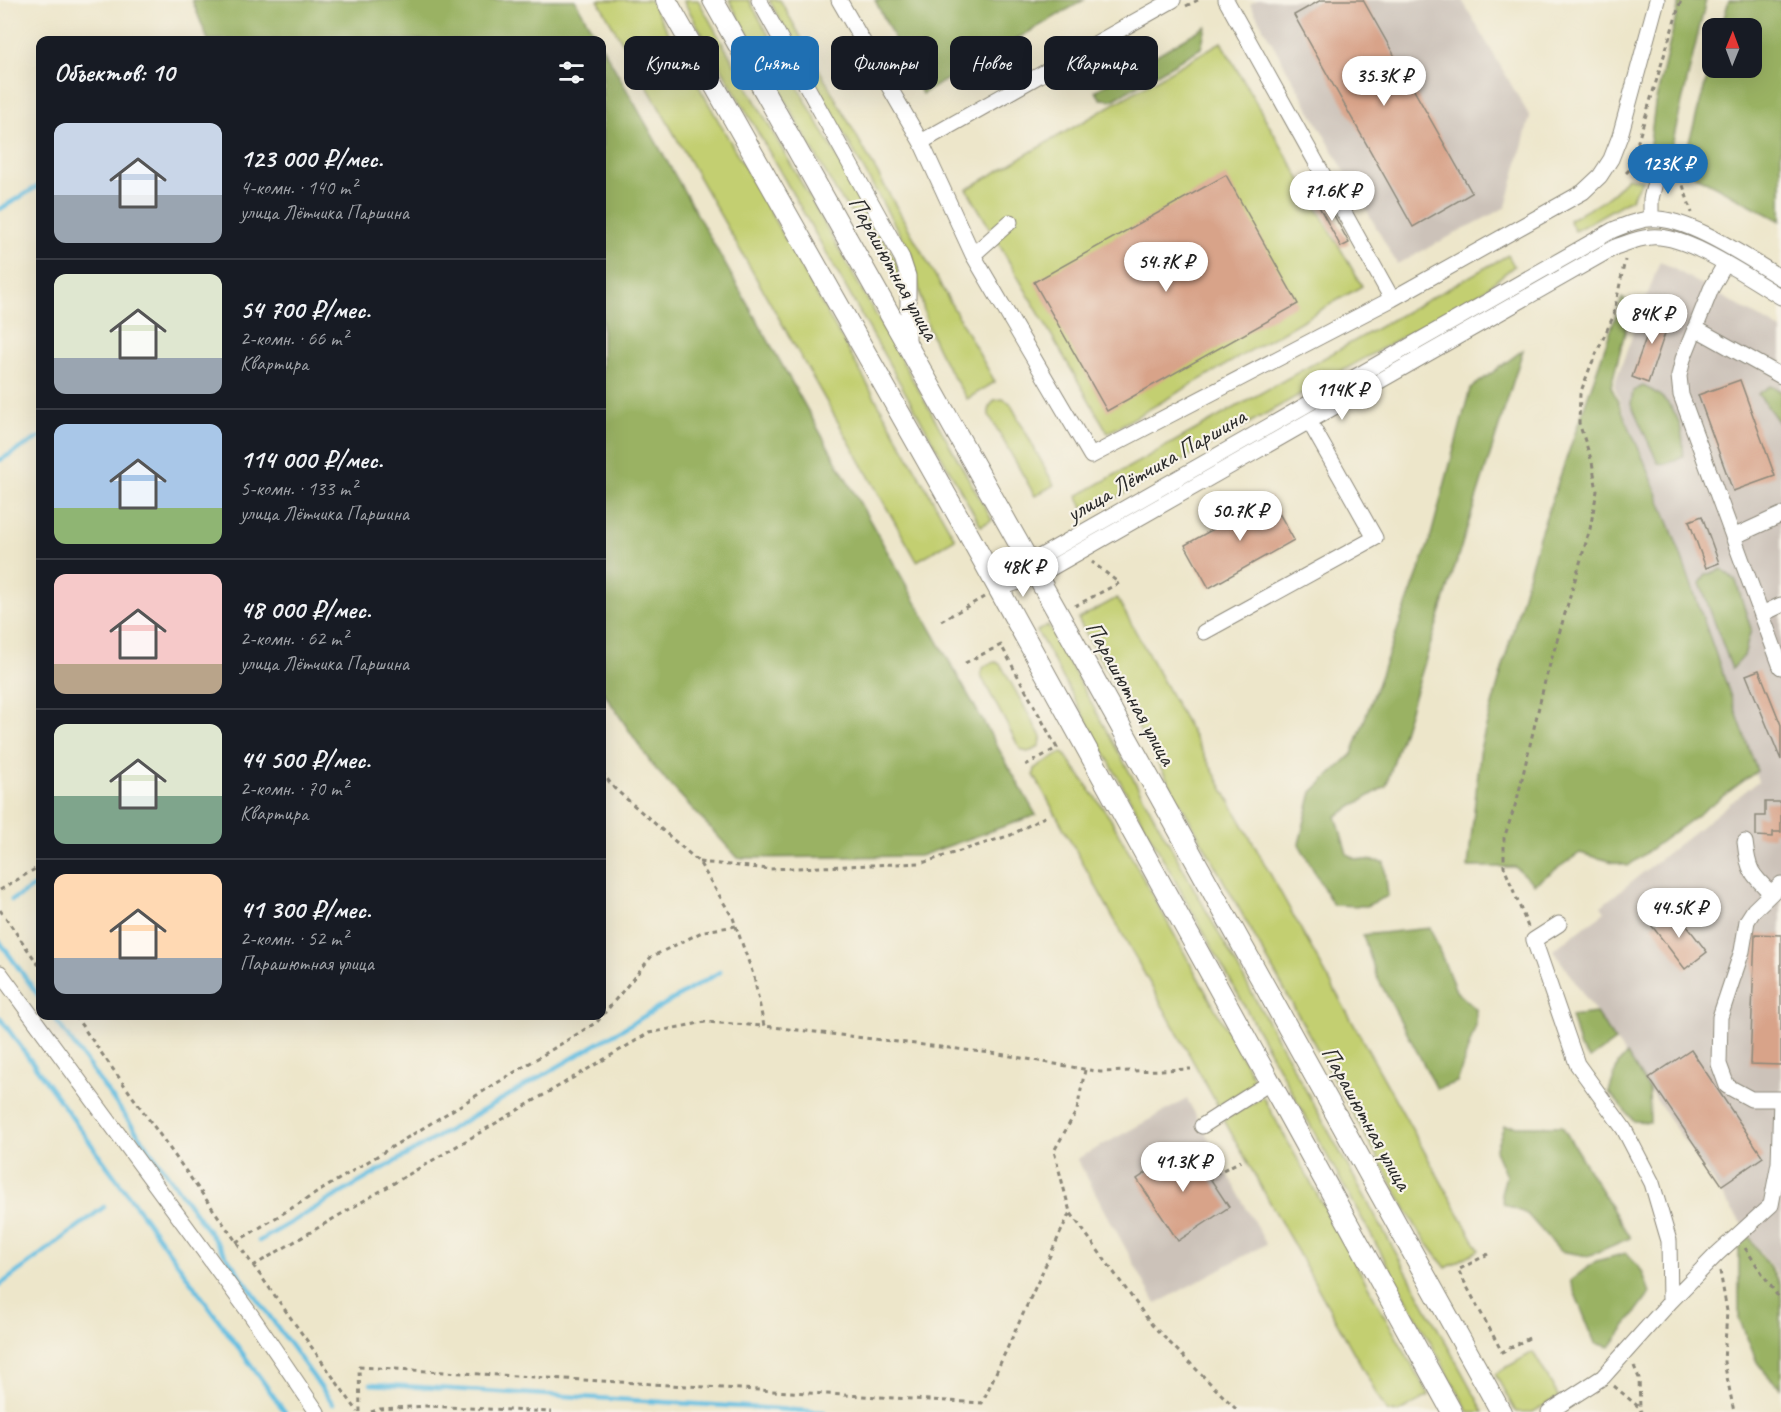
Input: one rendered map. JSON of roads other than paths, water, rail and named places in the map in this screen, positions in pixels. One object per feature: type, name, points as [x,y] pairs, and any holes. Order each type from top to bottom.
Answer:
[{"type":"main road","points":[[666,0],[998,589],[1452,1412]]},
{"type":"main road","name":"Парашютная улица","points":[[713,0],[908,345],[1501,1412]]},
{"type":"street","points":[[759,0],[902,258],[908,276],[908,345]]},
{"type":"street","points":[[839,0],[921,142],[973,255],[1091,456],[1392,298],[1583,192],[1600,176],[1611,159],[1620,136],[1658,0]]},
{"type":"street","points":[[921,142],[1173,0]]},
{"type":"street","points":[[1226,0],[1392,298]]},
{"type":"street","points":[[1658,165],[1651,199],[1651,219],[1671,221],[1695,230],[1781,278]]},
{"type":"street","name":"улица Лётчика Паршина","points":[[1033,570],[1613,230],[1630,223],[1651,219]]},
{"type":"street","points":[[973,255],[1010,222]]},
{"type":"street","name":"улица Лётчика Паршина","points":[[998,589],[1309,421],[1615,247],[1653,237],[1688,244],[1781,297]]},
{"type":"street","points":[[1725,264],[1711,289],[1683,359],[1679,376],[1681,395],[1781,667]]},
{"type":"street","points":[[1695,328],[1781,376]]},
{"type":"street","points":[[1204,632],[1375,538],[1309,421]]},
{"type":"street","points":[[1733,537],[1781,515]]},
{"type":"street","points":[[1762,614],[1781,605]]},
{"type":"street","points":[[1549,1412],[1603,1377],[1670,1302],[1718,1254],[1776,1205],[1781,1100],[1751,1099],[1727,1086],[1719,1064],[1720,1017],[1742,951],[1747,921],[1754,910],[1776,889],[1754,876],[1747,861],[1745,842]]},
{"type":"street","points":[[1559,924],[1534,940],[1577,1064],[1624,1129],[1652,1183],[1669,1241],[1670,1302]]},
{"type":"street","points":[[0,973],[251,1315],[317,1412]]},
{"type":"street","points":[[1202,1126],[1271,1082]]},
{"type":"waterway","points":[[0,209],[36,187]]},
{"type":"waterway","points":[[0,460],[36,439]]},
{"type":"waterway","points":[[12,900],[36,885]]},
{"type":"waterway","points":[[0,942],[36,992]]},
{"type":"waterway","points":[[259,1241],[720,972]]},
{"type":"waterway","points":[[0,1018],[285,1412]]},
{"type":"waterway","points":[[56,1020],[333,1404]]},
{"type":"waterway","points":[[0,1285],[104,1207]]},
{"type":"waterway","points":[[371,1384],[824,1412]]}]
